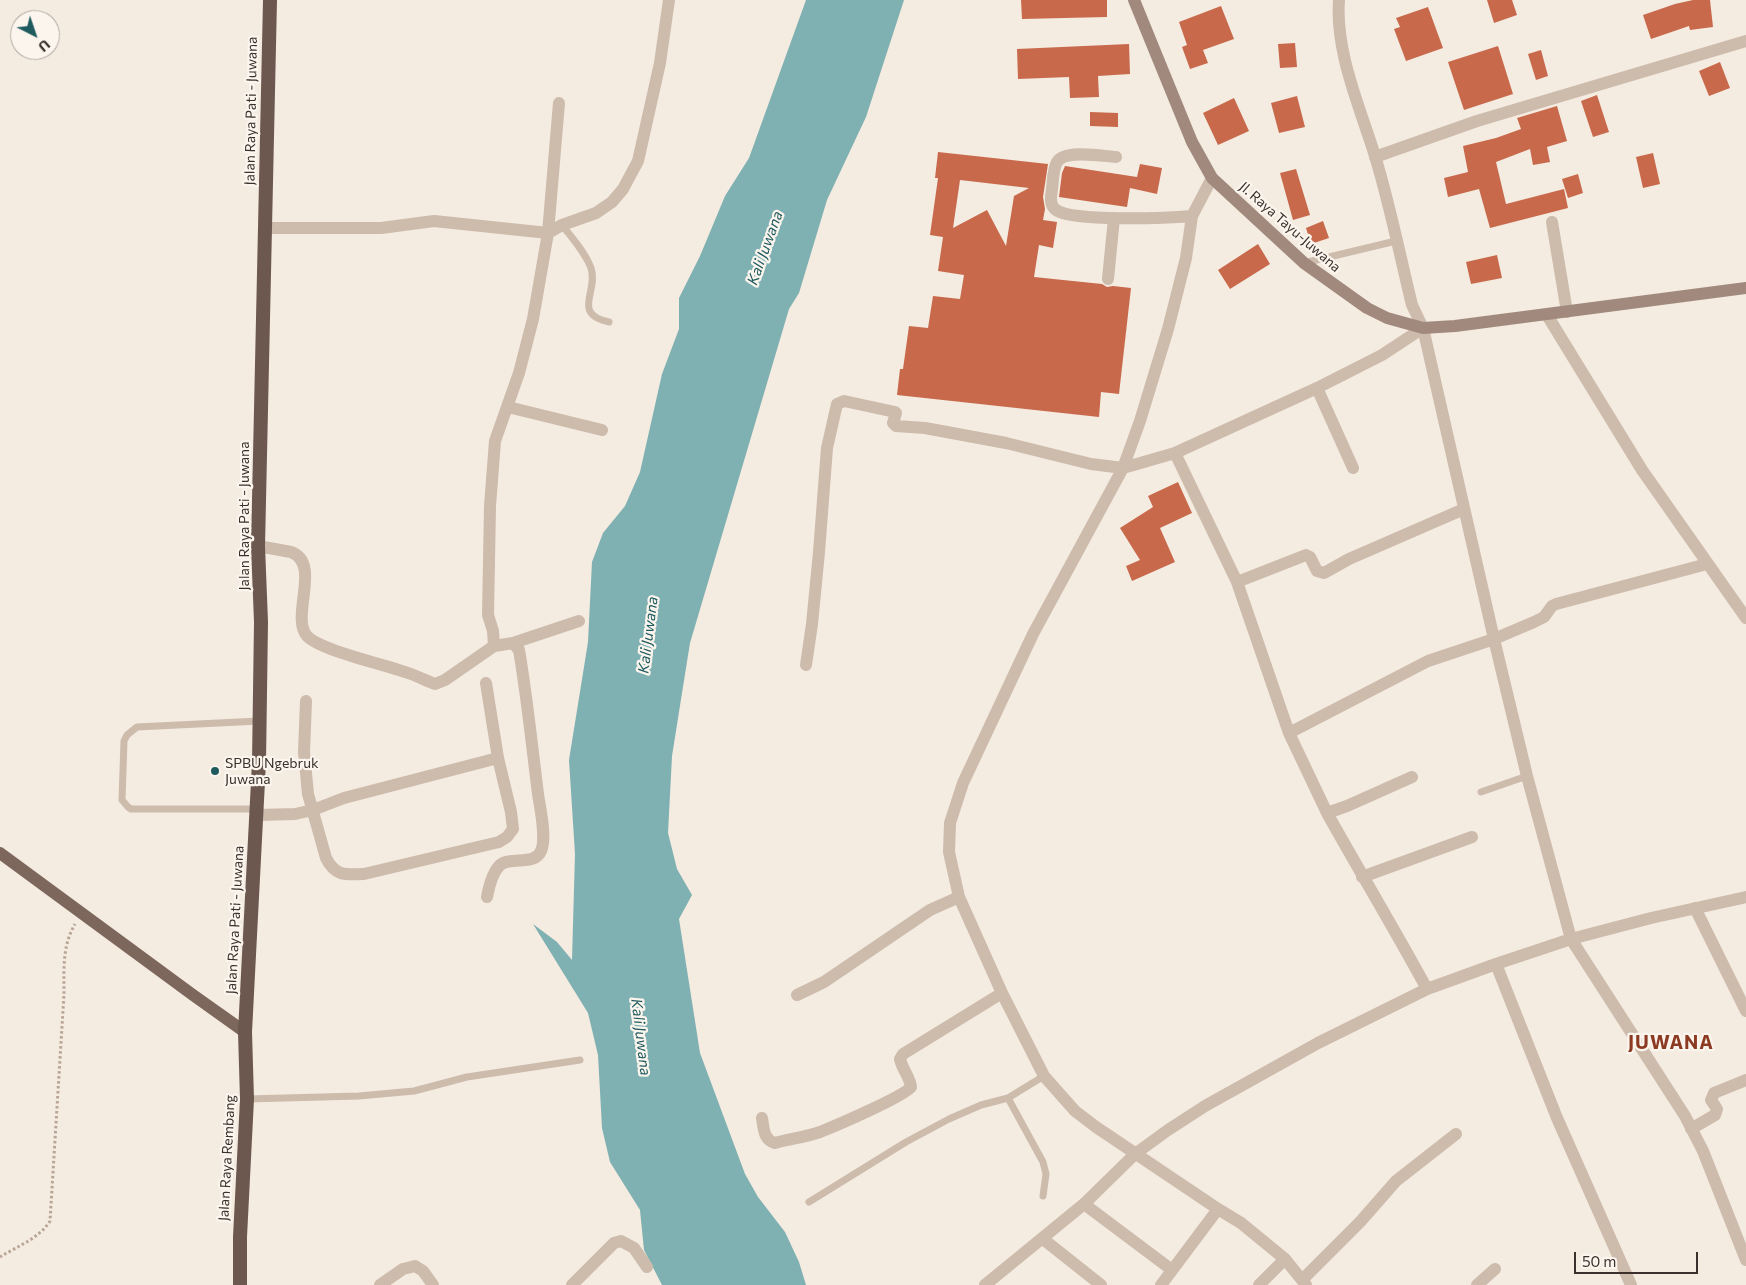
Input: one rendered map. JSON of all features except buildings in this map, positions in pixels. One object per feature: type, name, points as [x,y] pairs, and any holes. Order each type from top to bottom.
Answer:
[{"type":"highway","name":"Jalan Raya Pati - Juwana","points":[[245,1032],[258,812],[261,622],[258,546],[270,0]]},
{"type":"highway","name":"Jalan Raya Rembang","points":[[240,1285],[240,1237],[247,1099],[245,1032]]},
{"type":"main road","name":"Jl. Raya Tayu-Juwana","points":[[1134,0],[1192,142],[1212,178],[1304,263],[1367,308],[1387,318],[1423,328],[1455,326],[1746,288]]},
{"type":"main road","points":[[0,853],[245,1032]]},
{"type":"street","points":[[265,228],[381,228],[434,221],[548,233],[562,225],[596,213],[612,202],[623,189],[638,161],[660,62],[669,0]]},
{"type":"street","points":[[1339,0],[1341,40],[1351,84],[1375,157],[1412,305],[1423,328],[1494,639],[1527,776],[1570,939],[1685,1116],[1703,1151],[1746,1260]]},
{"type":"street","points":[[1375,157],[1477,121],[1746,41]]},
{"type":"street","points":[[494,646],[488,606],[490,584],[490,506],[495,441],[508,407],[533,319],[548,233],[559,103]]},
{"type":"street","points":[[1116,157],[1070,155],[1062,157],[1056,163],[1051,196],[1052,205],[1061,212],[1114,218],[1152,219],[1192,216]]},
{"type":"street","points":[[1212,178],[1192,216],[1186,258],[1168,328],[1140,421],[1123,468],[1033,634],[963,783],[950,823],[949,852],[960,897],[1002,993],[1044,1076],[1075,1111],[1135,1154],[1240,1223],[1285,1259],[1304,1282],[1396,1181],[1456,1134]]},
{"type":"street","points":[[1108,279],[1114,218]]},
{"type":"street","points":[[1552,222],[1567,312]]},
{"type":"street","points":[[1547,315],[1642,470],[1746,618]]},
{"type":"street","points":[[806,665],[818,570],[826,448],[837,404],[840,401],[891,410],[896,414],[893,423],[896,426],[925,428],[1006,443],[1091,464],[1123,468],[1174,453],[1317,388],[1382,355],[1423,328]]},
{"type":"street","points":[[1317,388],[1353,468]]},
{"type":"street","points":[[508,407],[602,430]]},
{"type":"street","points":[[1174,453],[1237,582],[1289,733],[1327,813],[1427,989]]},
{"type":"street","points":[[1237,582],[1306,555],[1310,557],[1317,571],[1324,573],[1349,559],[1464,509]]},
{"type":"street","points":[[258,546],[291,552],[300,558],[305,575],[303,631],[318,645],[412,674],[435,684],[446,680],[494,646],[513,643],[579,621]]},
{"type":"street","points":[[1289,733],[1428,661],[1494,639],[1544,617],[1552,606],[1556,604],[1707,564]]},
{"type":"street","points":[[487,896],[490,884],[499,866],[505,862],[533,858],[540,854],[543,840],[521,663],[519,650],[513,643]]},
{"type":"street","points":[[306,701],[304,752],[308,794],[326,858],[331,868],[344,876],[364,874],[499,842],[507,838],[513,829],[511,812],[498,758],[486,683]]},
{"type":"street","points":[[258,812],[294,814],[313,810],[344,798],[498,758]]},
{"type":"street","points":[[1327,813],[1412,778]]},
{"type":"street","points":[[1362,877],[1472,836]]},
{"type":"street","points":[[797,995],[824,982],[930,910],[960,897]]},
{"type":"street","points":[[985,1285],[1084,1204],[1135,1154],[1168,1130],[1205,1106],[1318,1043],[1427,989],[1496,964],[1570,939],[1746,897]]},
{"type":"street","points":[[1695,908],[1746,1011]]},
{"type":"street","points":[[1496,964],[1557,1118],[1631,1285]]},
{"type":"street","points":[[762,1118],[765,1136],[774,1143],[820,1132],[887,1102],[911,1087],[901,1066],[900,1059],[903,1054],[1002,993]]},
{"type":"street","points":[[1691,1129],[1715,1114],[1717,1109],[1711,1100],[1714,1093],[1746,1080]]},
{"type":"street","points":[[1084,1204],[1172,1270]]},
{"type":"street","points":[[1161,1285],[1218,1210]]},
{"type":"street","points":[[1043,1239],[1101,1285]]},
{"type":"street","points":[[572,1285],[614,1243],[621,1242],[634,1248],[647,1267]]},
{"type":"street","points":[[1259,1285],[1285,1259]]},
{"type":"street","points":[[380,1285],[403,1269],[415,1266],[423,1271],[433,1285]]},
{"type":"street","points":[[1477,1285],[1495,1269]]},
{"type":"lane","points":[[562,225],[585,256],[592,270],[588,304],[589,311],[596,319],[609,322]]},
{"type":"lane","points":[[1304,263],[1396,241]]},
{"type":"lane","points":[[258,812],[131,809],[122,800],[124,741],[137,727],[260,721]]},
{"type":"lane","points":[[1481,792],[1527,776]]},
{"type":"lane","points":[[247,1099],[360,1096],[414,1091],[467,1077],[580,1060]]},
{"type":"lane","points":[[810,1202],[906,1142],[949,1119],[980,1106],[1008,1098],[1044,1076]]},
{"type":"lane","points":[[1008,1098],[1043,1162],[1046,1174],[1043,1196]]},
{"type":"path","points":[[0,1257],[40,1233],[47,1228],[50,1222],[66,946],[69,934],[82,913]]},
{"type":"water","name":"Kali Juwana","points":[[806,0],[904,0],[866,117],[827,200],[799,293],[789,309],[690,643],[672,756],[668,833],[677,869],[692,895],[679,919],[700,1053],[745,1174],[758,1197],[785,1232],[799,1262],[806,1285],[662,1285],[644,1250],[640,1210],[610,1162],[602,1128],[598,1055],[588,1013],[533,924],[557,942],[572,960],[575,854],[569,760],[588,642],[592,562],[603,533],[625,506],[640,472],[662,374],[679,329],[679,298],[700,256],[725,196],[749,158]]},
{"type":"place","name":"SPBU Ngebruk Juwana","points":[[215,771]]},
{"type":"district","name":"JUWANA","points":[[1671,1043]]}]
